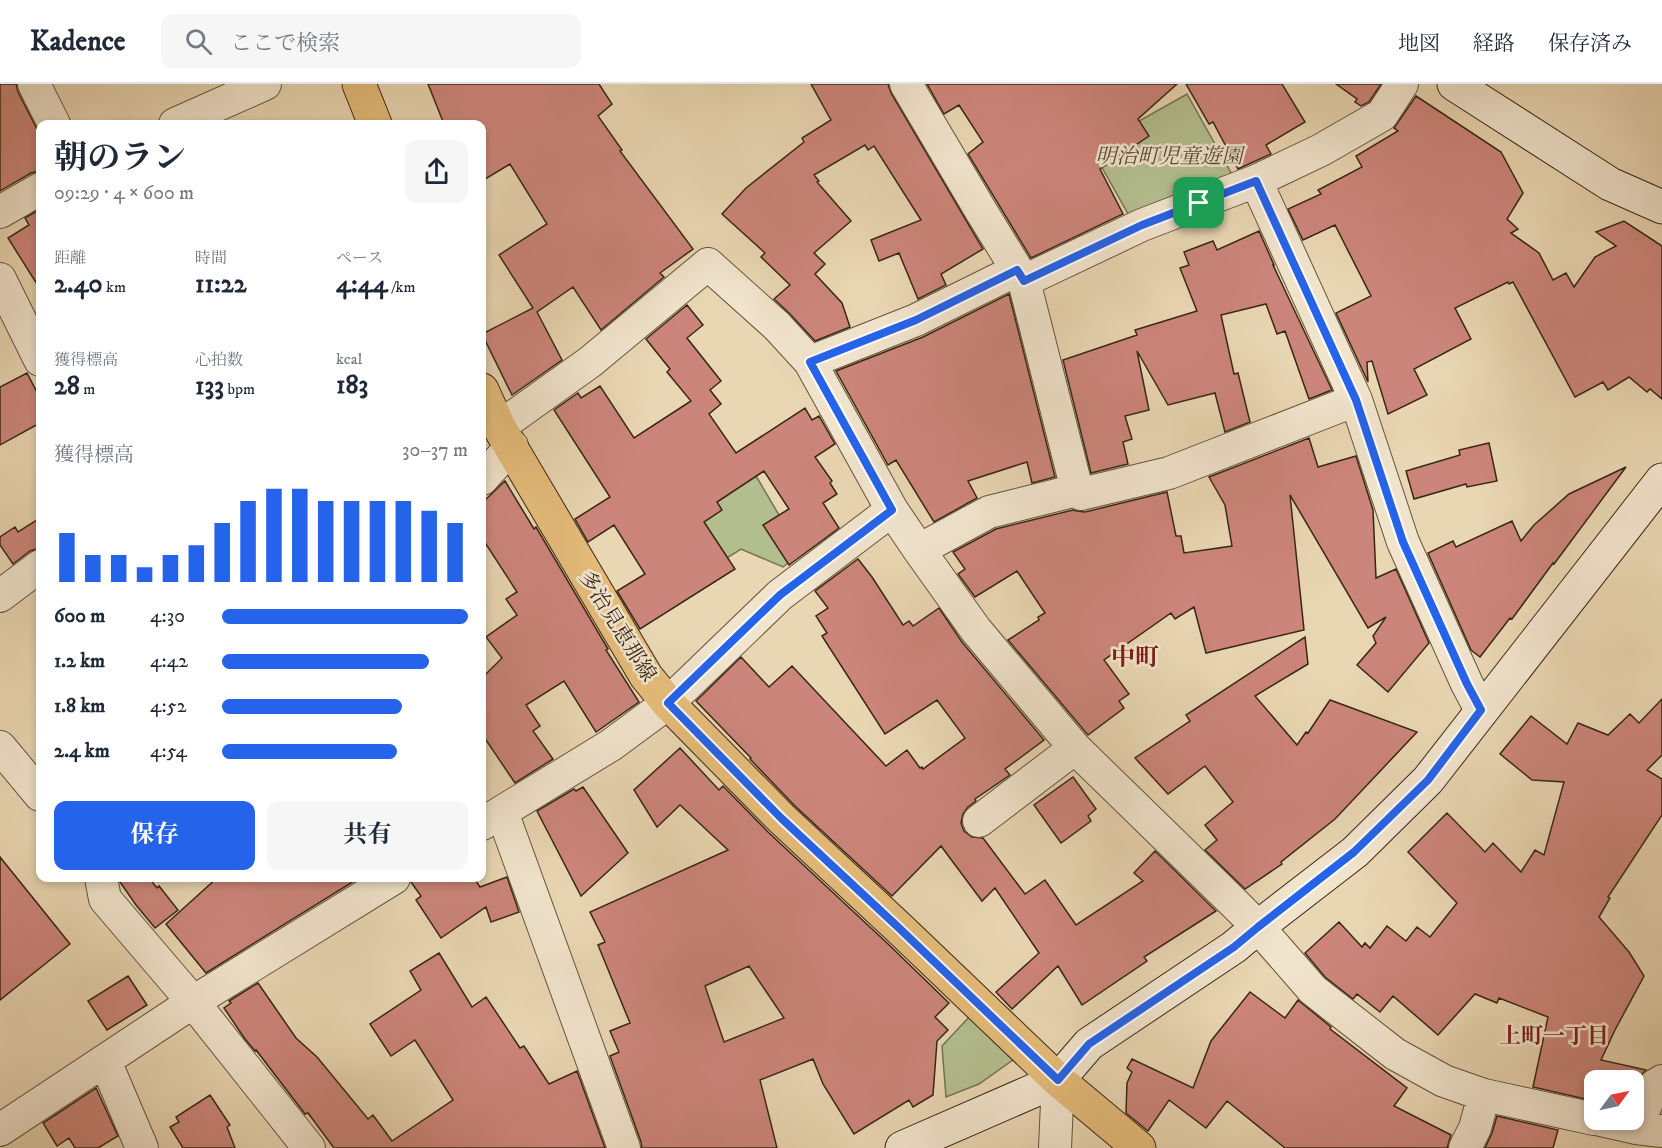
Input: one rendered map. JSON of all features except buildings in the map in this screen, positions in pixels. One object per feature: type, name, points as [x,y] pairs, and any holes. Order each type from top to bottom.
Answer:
[{"type":"main road","points":[[359,84],[373,120]]},
{"type":"main road","name":"多治見恵那線","points":[[486,398],[646,676],[668,703],[781,818],[1058,1080],[1139,1148]]},
{"type":"street","points":[[34,84],[52,120]]},
{"type":"street","points":[[184,120],[265,84]]},
{"type":"street","points":[[906,84],[1021,276],[1077,490],[1081,495],[1169,473],[1356,400]]},
{"type":"street","points":[[810,362],[1142,225],[1256,181],[1321,150],[1382,115],[1402,84]]},
{"type":"street","points":[[1454,84],[1610,184],[1662,207]]},
{"type":"street","points":[[1256,181],[1356,400],[1403,542],[1481,710]]},
{"type":"street","points":[[0,212],[36,191]]},
{"type":"street","points":[[486,471],[506,436],[590,362],[708,264],[777,327],[810,362],[892,510],[976,630],[1075,748],[1258,927],[1313,990],[1395,1054],[1444,1081],[1484,1095],[1584,1117]]},
{"type":"street","points":[[0,279],[36,352]]},
{"type":"street","points":[[902,1148],[1058,1080],[1089,1044],[1234,947],[1363,844],[1428,780],[1662,480]]},
{"type":"street","points":[[919,550],[988,512],[1077,490]]},
{"type":"street","points":[[624,1148],[492,818],[611,745],[668,703],[780,595],[892,510]]},
{"type":"street","points":[[0,596],[36,569]]},
{"type":"street","points":[[0,747],[36,790]]},
{"type":"street","points":[[979,821],[1075,748]]},
{"type":"street","points":[[102,882],[105,899],[193,1002],[309,1148]]},
{"type":"street","points":[[0,1130],[193,1002],[388,882]]},
{"type":"street","points":[[105,1061],[142,1148]]},
{"type":"street","points":[[1055,1148],[1058,1080]]},
{"type":"street","points":[[1649,1129],[1654,1086],[1662,1081]]},
{"type":"street","points":[[1465,1148],[1475,1128],[1484,1095]]},
{"type":"green space","name":"明治町児童遊園","points":[[1187,94],[1234,178],[1131,219],[1091,148]]},
{"type":"green space","points":[[756,476],[779,515],[788,563],[783,567],[741,549],[727,558],[704,522],[714,515],[712,511],[717,502]]},
{"type":"green space","points":[[971,1015],[1017,1057],[979,1084],[946,1097],[942,1046]]},
{"type":"district","name":"中町","points":[[1135,657]]},
{"type":"district","name":"上町一丁目","points":[[1554,1035]]},
{"type":"route","points":[[1256,181],[1356,400],[1403,542],[1481,710],[1428,780],[1354,852],[1234,947],[1089,1044],[1058,1080],[781,818],[668,703],[780,595],[892,510],[810,362],[916,320],[1017,270],[1024,281],[1142,225],[1199,203],[1256,181]]}]
